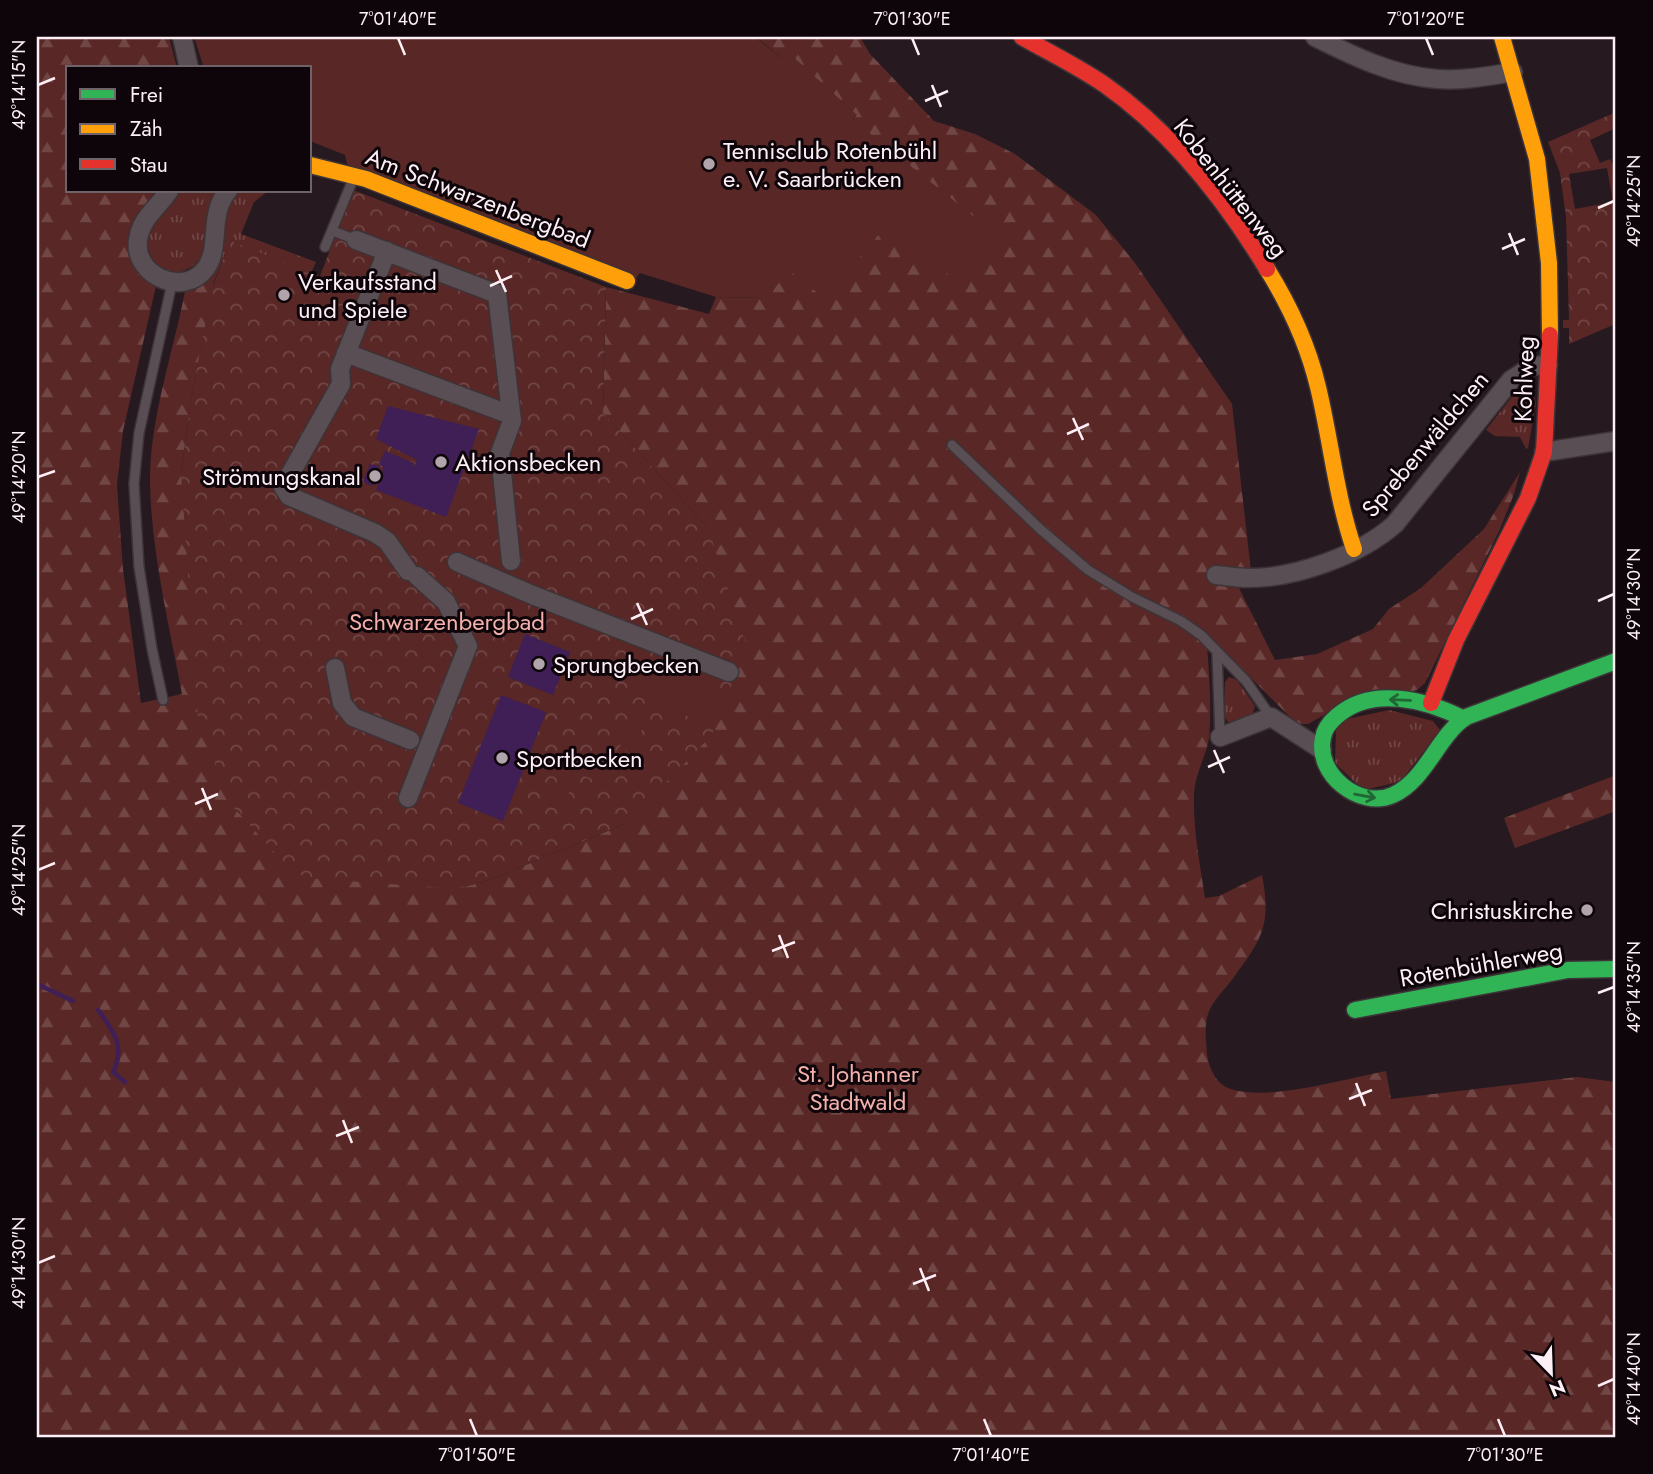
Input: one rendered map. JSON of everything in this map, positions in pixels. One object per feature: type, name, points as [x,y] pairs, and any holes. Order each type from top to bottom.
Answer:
[{"type":"street","points":[[182,37],[189,66]]},
{"type":"street","name":"Kobenhüttenweg","points":[[1022,37],[1105,85],[1149,121],[1195,170],[1265,263],[1287,304],[1311,359],[1323,402],[1345,525],[1354,549]]},
{"type":"street","points":[[1315,37],[1354,56],[1418,76],[1459,80],[1513,72]]},
{"type":"street","name":"Kohlweg","points":[[1431,703],[1456,640],[1528,498],[1544,452],[1549,263],[1537,159],[1502,37]]},
{"type":"street","name":"Am Schwarzenbergbad","points":[[312,166],[354,176],[627,281]]},
{"type":"street","points":[[168,192],[143,223],[137,239],[138,252],[144,264],[159,279],[172,283],[186,281],[206,270],[210,261],[217,209],[227,192]]},
{"type":"street","points":[[356,240],[497,294],[512,421],[500,453],[511,561]]},
{"type":"street","points":[[387,251],[340,369],[341,384],[283,487],[289,496],[375,533],[387,541],[412,573],[446,602],[468,646],[408,798]]},
{"type":"street","points":[[346,353],[511,415]]},
{"type":"street","name":"Sprebenwäldchen","points":[[1216,575],[1247,578],[1280,575],[1305,569],[1378,538],[1395,524],[1511,380],[1532,366],[1548,365]]},
{"type":"street","points":[[1544,452],[1616,440]]},
{"type":"street","points":[[457,562],[530,594],[729,672]]},
{"type":"street","points":[[1464,719],[1431,703],[1399,699],[1377,700],[1356,705],[1335,717],[1323,738],[1322,750],[1331,776],[1342,788],[1355,795],[1385,798],[1397,793],[1409,783],[1464,719],[1616,662]]},
{"type":"street","points":[[335,668],[342,703],[353,717],[410,740]]},
{"type":"street","points":[[1220,737],[1271,717],[1322,750]]},
{"type":"street","name":"Rotenbühlerweg","points":[[1356,1010],[1569,970],[1616,969]]},
{"type":"lane","points":[[325,247],[354,176]]},
{"type":"lane","points":[[333,231],[356,240]]},
{"type":"lane","points":[[163,701],[139,567],[134,484],[139,433],[172,283]]},
{"type":"lane","points":[[952,445],[1038,528],[1088,570],[1132,597],[1181,621],[1201,635],[1246,681],[1271,717]]},
{"type":"lane","points":[[1217,653],[1220,737]]},
{"type":"green space","name":"St. Johanner Stadtwald","points":[[37,37],[169,37],[176,66],[66,66],[66,192],[155,192],[138,216],[128,240],[132,263],[156,286],[123,431],[117,485],[123,569],[141,703],[182,694],[154,534],[151,457],[158,409],[185,291],[205,280],[214,282],[191,400],[181,473],[457,889],[492,879],[627,823],[708,528],[603,413],[606,287],[709,314],[716,297],[765,298],[856,115],[790,55],[782,58],[756,37],[860,37],[870,54],[934,121],[975,134],[1015,154],[1096,215],[1135,263],[1232,404],[1251,571],[1237,584],[1275,660],[1317,654],[1373,629],[1389,609],[1421,588],[1484,529],[1520,472],[1500,529],[1425,683],[1417,690],[1324,715],[1308,724],[1297,724],[1240,667],[1207,645],[1209,738],[1196,779],[1194,795],[1196,834],[1205,898],[1219,896],[1262,875],[1266,908],[1257,943],[1208,1013],[1207,1054],[1212,1072],[1220,1083],[1239,1091],[1258,1093],[1303,1088],[1386,1071],[1391,1099],[1577,1077],[1616,1082],[1616,1437],[37,1437]]},
{"type":"green space","name":"Tennisclub Rotenbühl e. V. Saarbrücken","points":[[194,37],[755,37],[782,58],[790,54],[857,115],[853,120],[1002,239],[964,287],[886,226],[825,299],[790,271],[765,298],[716,297],[640,273],[636,278],[347,164],[345,155],[312,142],[312,66],[203,66]]},
{"type":"green space","points":[[1616,112],[1616,128],[1590,140],[1600,163],[1610,159],[1616,170],[1616,331],[1613,325],[1569,344],[1569,328],[1563,328],[1563,320],[1569,320],[1566,217],[1560,173],[1548,142]],"holes":[[[1607,168],[1613,202],[1575,209],[1569,174]]]},
{"type":"green space","name":"Schwarzenbergbad","points":[[353,190],[606,287],[603,413],[708,528],[747,647],[711,736],[627,823],[492,879],[457,889],[307,878],[290,869],[234,808],[198,719],[181,473],[191,400],[212,289],[230,241],[320,276]]},
{"type":"green space","points":[[177,192],[216,192],[209,211],[203,255],[194,266],[178,273],[163,273],[151,263],[146,252],[148,230]]},
{"type":"green space","points":[[237,192],[267,192],[254,202],[241,234],[316,262],[311,273],[230,242],[214,282],[205,280],[225,215]]},
{"type":"green space","points":[[1526,390],[1534,396],[1536,403],[1526,449],[1520,437],[1495,436],[1486,430],[1514,394]]},
{"type":"green space","points":[[658,663],[721,689],[706,724],[643,698]]},
{"type":"green space","points":[[1229,677],[1237,680],[1255,706],[1252,715],[1232,723],[1224,716],[1225,682]]},
{"type":"green space","points":[[1389,710],[1433,721],[1440,730],[1400,782],[1363,790],[1335,763],[1336,730],[1343,720]]},
{"type":"green space","points":[[631,721],[643,727],[632,753],[620,747]]},
{"type":"green space","points":[[594,747],[606,752],[595,780],[582,775]]},
{"type":"green space","points":[[1616,775],[1616,811],[1515,848],[1504,818]]},
{"type":"green space","points":[[559,776],[573,781],[563,810],[549,805]]},
{"type":"shaded area","name":"Aktionsbecken","points":[[388,406],[479,429],[446,517],[376,490],[379,481],[371,486],[363,482],[370,464],[379,466],[382,474],[383,467],[379,464],[385,451],[414,463],[414,467],[417,460],[376,439]]},
{"type":"shaded area","name":"Sprungbecken","points":[[525,634],[570,652],[553,695],[508,677]]},
{"type":"shaded area","name":"Sportbecken","points":[[501,695],[546,712],[503,821],[458,803]]},
{"type":"waterway","points":[[37,984],[73,1001]]},
{"type":"waterway","points":[[98,1010],[113,1032],[118,1047],[117,1063],[113,1072],[125,1082]]},
{"type":"traffic: fast","points":[[1464,719],[1449,712],[1433,706],[1417,702],[1383,698],[1366,701],[1351,706],[1330,723],[1324,735],[1322,751],[1333,776],[1354,793],[1380,798],[1393,795],[1414,779],[1456,725],[1466,717],[1616,661]]},
{"type":"traffic: fast","points":[[1355,1010],[1568,970],[1616,969]]},
{"type":"traffic: slow","points":[[1502,37],[1537,159],[1549,263],[1550,335]]},
{"type":"traffic: slow","points":[[312,166],[366,179],[627,281]]},
{"type":"traffic: slow","points":[[1267,269],[1297,326],[1314,371],[1354,549]]},
{"type":"traffic: jam","points":[[1022,37],[1095,78],[1153,124],[1215,193],[1267,269]]},
{"type":"traffic: jam","points":[[1431,703],[1456,640],[1528,498],[1544,452],[1550,335]]},
{"type":"place","name":"Tennisclub Rotenbühl e. V. Saarbrücken","points":[[709,164]]},
{"type":"place","name":"Verkaufsstand und Spiele","points":[[284,295]]},
{"type":"place","name":"Aktionsbecken","points":[[441,462]]},
{"type":"place","name":"Strömungskanal","points":[[375,476]]},
{"type":"place","name":"Sprungbecken","points":[[539,664]]},
{"type":"place","name":"Sportbecken","points":[[502,758]]},
{"type":"place","name":"Christuskirche","points":[[1587,910]]}]
